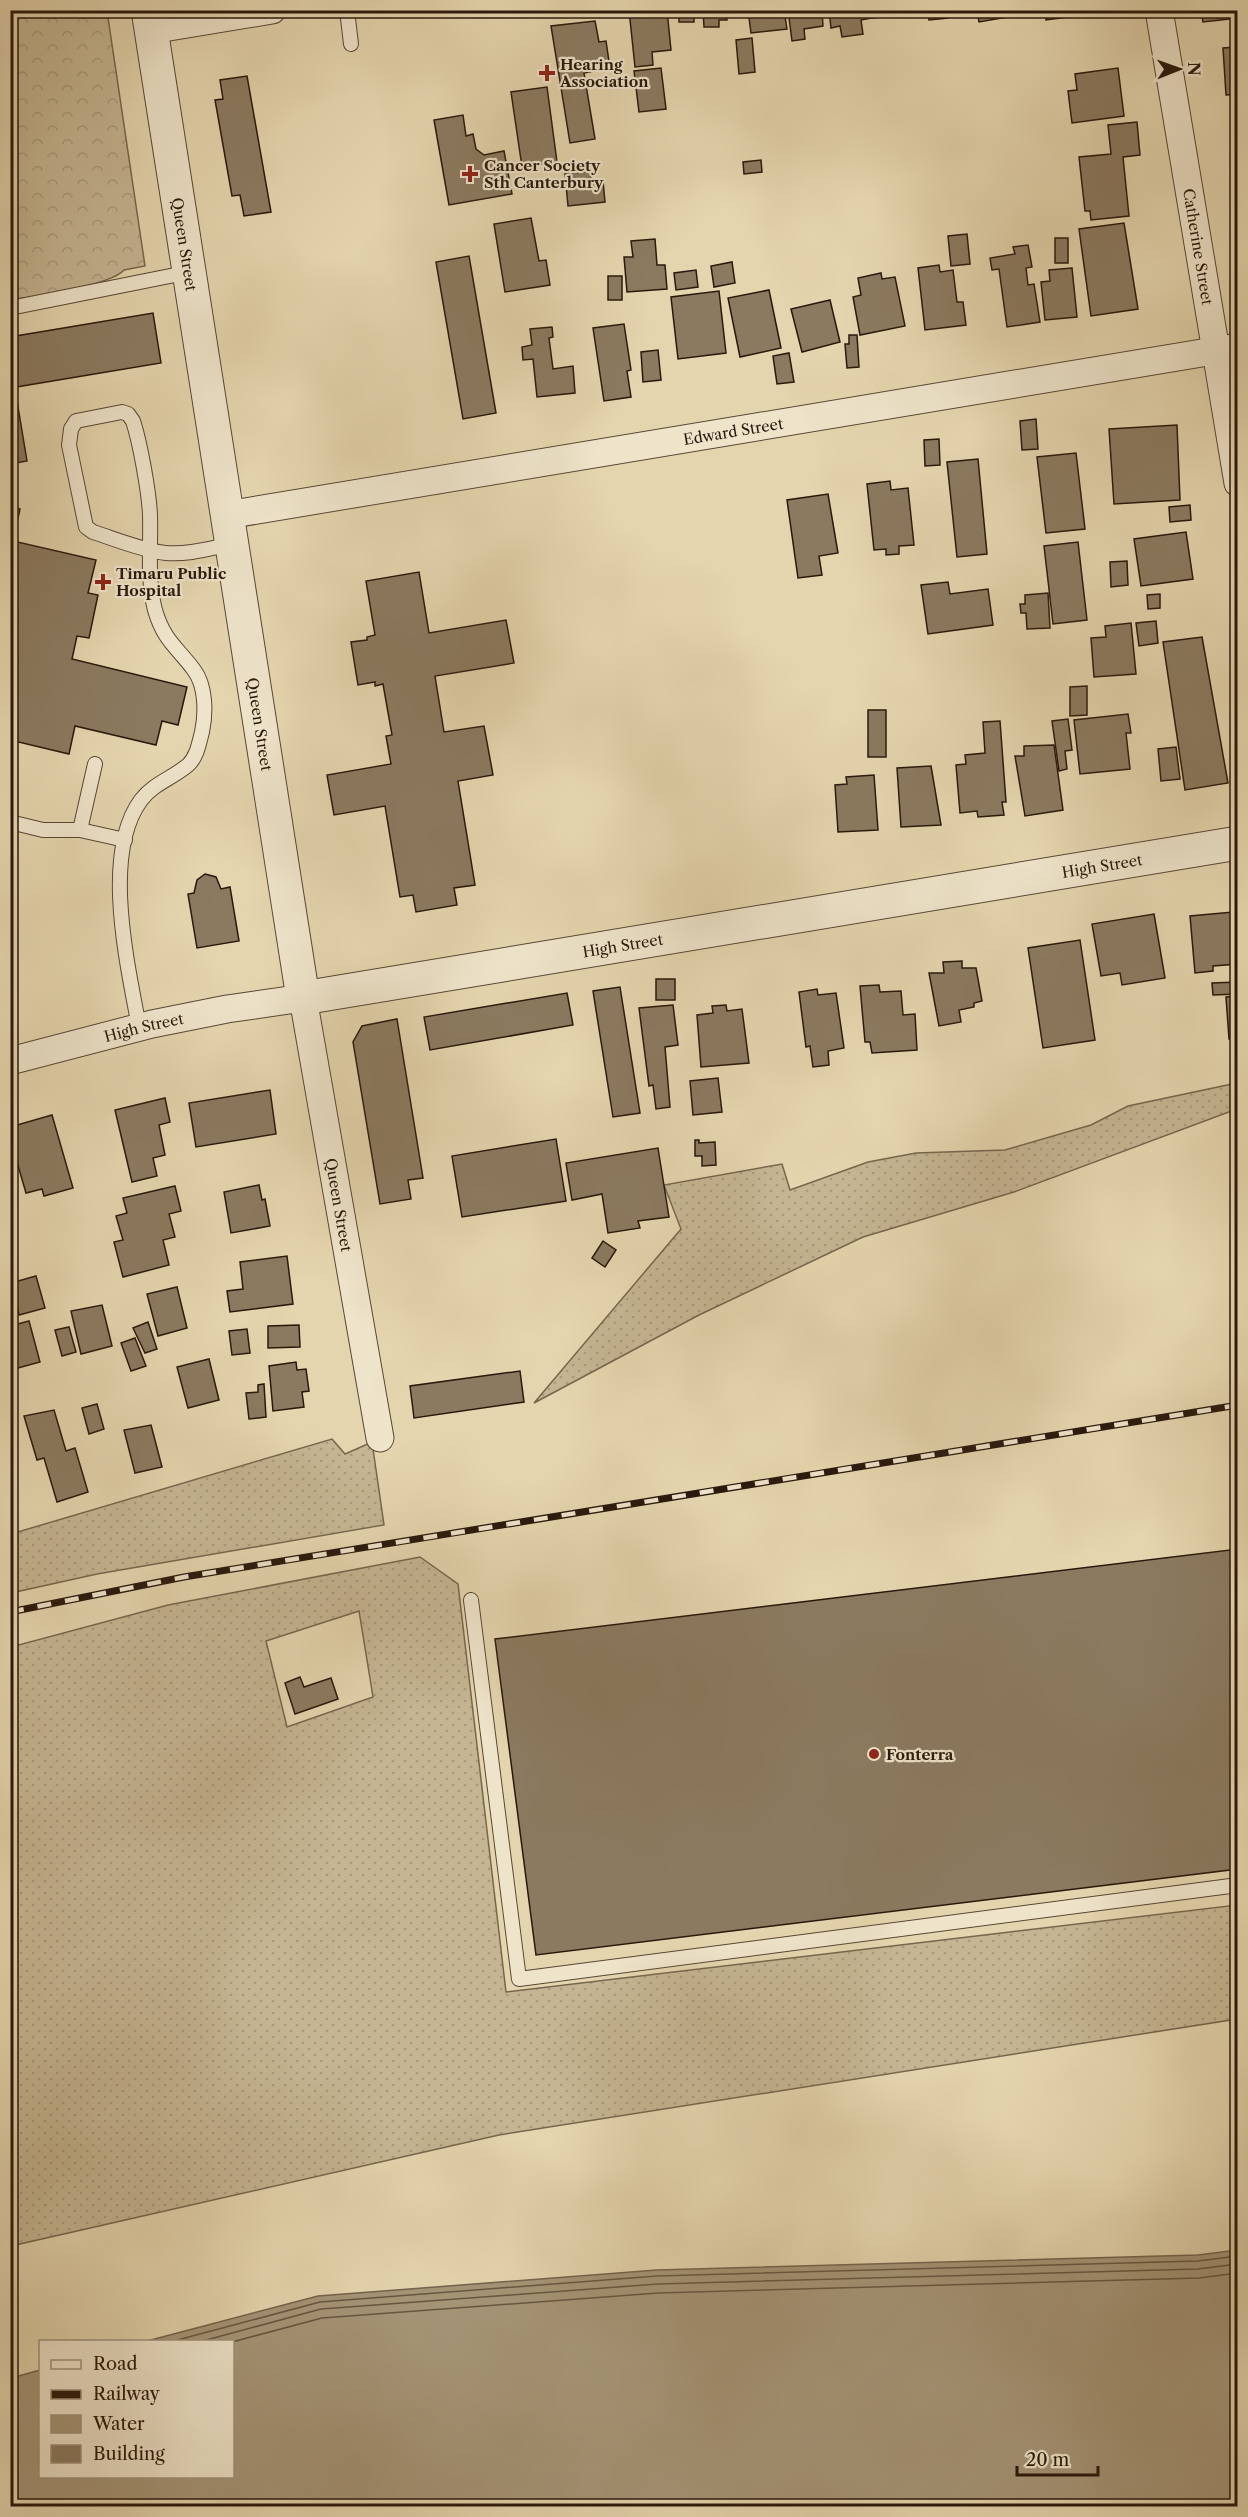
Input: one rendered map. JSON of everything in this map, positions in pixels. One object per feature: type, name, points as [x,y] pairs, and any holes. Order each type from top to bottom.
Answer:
[{"type":"street","points":[[150,20],[272,10]]},
{"type":"street","name":"Catherine Street","points":[[1159,10],[1226,348],[1238,483]]},
{"type":"street","name":"Queen Street","points":[[150,20],[303,998],[380,1438]]},
{"type":"street","name":"Edward Street","points":[[230,529],[1226,348]]},
{"type":"street","name":"High Street","points":[[10,1060],[139,1027],[227,1009],[1238,843]]},
{"type":"lane","points":[[347,10],[351,44]]},
{"type":"lane","points":[[10,308],[190,272]]},
{"type":"lane","points":[[139,1027],[125,948],[119,892],[125,840],[129,823],[140,801],[156,784],[188,765],[195,756],[203,730],[204,703],[201,683],[195,670],[165,636],[155,609],[150,549],[150,513],[133,421],[128,414],[122,412],[91,416],[76,421],[71,429],[69,445],[86,527],[93,532],[150,549],[164,553],[181,553],[230,529]]},
{"type":"lane","points":[[80,830],[95,764]]},
{"type":"lane","points":[[10,822],[44,830],[80,830],[125,840]]},
{"type":"lane","points":[[471,1600],[519,1979],[1238,1885]]},
{"type":"green space","points":[[10,11],[107,11],[145,266],[124,270],[116,276],[88,286],[11,299]]},
{"type":"green space","points":[[1237,1083],[1237,1109],[1014,1192],[863,1237],[699,1315],[534,1403],[681,1229],[664,1185],[782,1164],[790,1190],[868,1162],[916,1153],[1005,1150],[1091,1125],[1128,1106]]},
{"type":"green space","points":[[332,1439],[345,1454],[372,1442],[384,1525],[97,1574],[11,1593],[11,1534]]},
{"type":"green space","points":[[420,1557],[458,1584],[506,1992],[1237,1905],[1237,2019],[499,2135],[11,2246],[11,1647],[168,1605]],"holes":[[[359,1611],[373,1697],[287,1727],[266,1641]]]},
{"type":"water","points":[[1237,2250],[1237,2506],[11,2506],[11,2378],[39,2370],[39,2478],[234,2478],[234,2340],[151,2340],[318,2296],[657,2270],[1198,2255]]},
{"type":"building","points":[[629,10],[667,10],[671,50],[652,52],[653,65],[635,67]]},
{"type":"building","points":[[679,10],[694,10],[694,22],[679,22]]},
{"type":"building","points":[[703,10],[739,10],[739,15],[727,15],[727,20],[719,20],[719,27],[704,27]]},
{"type":"building","points":[[748,10],[784,10],[787,29],[751,33]]},
{"type":"building","points":[[788,10],[822,10],[823,26],[804,29],[805,39],[792,41]]},
{"type":"building","points":[[829,10],[870,10],[872,18],[861,20],[863,34],[842,37],[840,26],[831,28]]},
{"type":"building","points":[[870,10],[913,10],[913,14],[872,18]]},
{"type":"building","points":[[913,10],[947,10],[948,18],[929,20],[928,14],[913,15]]},
{"type":"building","points":[[977,10],[1018,10],[1019,15],[979,22]]},
{"type":"building","points":[[1045,10],[1091,10],[1091,14],[1046,20]]},
{"type":"building","points":[[1201,10],[1238,10],[1238,18],[1203,22]]},
{"type":"building","points":[[595,21],[599,42],[606,41],[610,68],[584,73],[595,139],[570,143],[551,26]]},
{"type":"building","points":[[752,38],[755,72],[739,74],[736,40]]},
{"type":"building","points":[[1238,47],[1238,94],[1226,95],[1223,48]]},
{"type":"building","points":[[661,68],[666,109],[639,112],[634,71]]},
{"type":"building","points":[[1118,68],[1124,116],[1072,123],[1068,91],[1077,90],[1075,74]]},
{"type":"building","points":[[247,76],[271,212],[244,216],[240,195],[232,196],[215,100],[223,99],[220,80]]},
{"type":"building","points":[[547,87],[557,162],[522,167],[511,92]]},
{"type":"building","points":[[463,115],[466,136],[473,134],[476,149],[484,155],[504,151],[512,194],[449,205],[434,120]]},
{"type":"building","points":[[1137,122],[1140,155],[1123,157],[1129,216],[1091,220],[1090,211],[1085,211],[1079,157],[1111,154],[1108,125]]},
{"type":"building","points":[[761,160],[762,172],[744,174],[743,162]]},
{"type":"building","points":[[590,171],[591,182],[603,181],[605,202],[568,206],[565,174]]},
{"type":"building","points":[[531,218],[539,261],[546,260],[550,285],[505,292],[494,224]]},
{"type":"building","points":[[1124,223],[1138,309],[1091,316],[1079,229]]},
{"type":"building","points":[[967,234],[970,264],[951,266],[948,236]]},
{"type":"building","points":[[1055,238],[1068,238],[1068,263],[1055,263]]},
{"type":"building","points":[[655,239],[657,265],[665,265],[667,289],[627,292],[624,257],[633,257],[631,241]]},
{"type":"building","points":[[1028,245],[1032,267],[1026,268],[1028,285],[1034,284],[1040,322],[1007,327],[999,269],[992,270],[990,258],[1015,254],[1013,247]]},
{"type":"building","points":[[469,256],[496,413],[463,419],[436,262]]},
{"type":"building","points":[[732,262],[735,283],[714,287],[711,266]]},
{"type":"building","points":[[939,265],[940,272],[953,270],[957,302],[963,302],[966,325],[925,330],[918,268]]},
{"type":"building","points":[[1072,268],[1077,317],[1045,320],[1041,282],[1050,281],[1049,270]]},
{"type":"building","points":[[696,270],[698,287],[676,290],[674,273]]},
{"type":"building","points":[[881,273],[882,279],[895,277],[905,326],[860,335],[853,297],[861,295],[858,278]]},
{"type":"building","points":[[608,276],[622,276],[622,300],[608,300]]},
{"type":"building","points":[[769,290],[781,348],[740,357],[728,298]]},
{"type":"building","points":[[719,291],[726,353],[678,359],[671,297]]},
{"type":"building","points":[[830,300],[840,342],[802,352],[791,309]]},
{"type":"building","points":[[153,313],[161,363],[10,388],[10,337]]},
{"type":"building","points":[[624,324],[631,370],[627,371],[631,397],[604,401],[593,328]]},
{"type":"building","points":[[552,327],[553,337],[549,338],[553,369],[573,366],[575,393],[537,397],[533,359],[523,360],[522,347],[532,345],[530,329]]},
{"type":"building","points":[[849,335],[857,335],[859,367],[847,368],[845,344],[849,344]]},
{"type":"building","points":[[658,350],[661,380],[643,382],[641,352]]},
{"type":"building","points":[[789,353],[794,382],[777,384],[773,356]]},
{"type":"building","points":[[15,389],[27,461],[10,464],[10,390]]},
{"type":"building","points":[[1036,419],[1038,449],[1022,450],[1020,421]]},
{"type":"building","points":[[1177,425],[1180,500],[1114,504],[1109,429]]},
{"type":"building","points":[[939,439],[940,465],[925,466],[924,440]]},
{"type":"building","points":[[1076,453],[1085,529],[1046,533],[1037,457]]},
{"type":"building","points":[[978,459],[987,554],[957,557],[947,462]]},
{"type":"building","points":[[890,481],[891,490],[908,488],[914,545],[899,546],[899,554],[886,555],[886,549],[874,550],[867,484]]},
{"type":"building","points":[[828,494],[838,553],[819,556],[822,575],[798,578],[787,500]]},
{"type":"building","points":[[1190,505],[1191,520],[1170,522],[1169,507]]},
{"type":"building","points":[[10,506],[20,509],[13,541],[96,560],[88,593],[98,595],[89,638],[77,636],[72,659],[187,687],[178,725],[162,721],[156,745],[75,726],[69,754],[10,740]]},
{"type":"building","points":[[1186,532],[1193,579],[1141,586],[1134,539]]},
{"type":"building","points":[[1078,542],[1087,620],[1053,624],[1044,546]]},
{"type":"building","points":[[1127,561],[1128,585],[1111,587],[1110,562]]},
{"type":"building","points":[[419,572],[429,633],[506,620],[514,663],[435,676],[444,732],[484,726],[493,775],[458,781],[475,885],[454,888],[457,905],[416,912],[413,895],[400,897],[385,806],[334,815],[327,775],[391,764],[386,736],[392,735],[383,684],[375,686],[375,682],[358,685],[351,642],[367,640],[367,637],[375,635],[366,581]]},
{"type":"building","points":[[948,582],[950,594],[988,589],[993,625],[928,634],[921,585]]},
{"type":"building","points":[[1048,593],[1050,628],[1027,629],[1026,613],[1021,613],[1020,604],[1025,604],[1025,595]]},
{"type":"building","points":[[1160,594],[1160,608],[1148,609],[1147,595]]},
{"type":"building","points":[[1156,621],[1158,643],[1139,646],[1136,623]]},
{"type":"building","points":[[1131,623],[1136,674],[1094,677],[1091,638],[1106,637],[1105,626]]},
{"type":"building","points":[[1202,637],[1228,783],[1185,790],[1163,642]]},
{"type":"building","points":[[1087,686],[1087,715],[1070,716],[1070,687]]},
{"type":"building","points":[[868,710],[886,710],[886,757],[868,757]]},
{"type":"building","points":[[1128,714],[1131,733],[1126,733],[1130,769],[1080,774],[1074,720]]},
{"type":"building","points":[[1068,719],[1072,750],[1065,751],[1067,769],[1059,771],[1052,721]]},
{"type":"building","points":[[1000,721],[1006,802],[1002,802],[1004,815],[978,817],[977,811],[960,813],[956,765],[966,764],[965,755],[985,753],[983,722]]},
{"type":"building","points":[[1054,745],[1063,810],[1025,816],[1015,756],[1024,756],[1024,746]]},
{"type":"building","points":[[1176,747],[1180,779],[1161,781],[1158,749]]},
{"type":"building","points":[[931,766],[941,825],[901,827],[897,768]]},
{"type":"building","points":[[874,775],[878,830],[838,832],[835,785],[847,784],[846,777]]},
{"type":"building","points":[[205,874],[216,877],[221,889],[230,887],[239,941],[197,948],[188,894],[194,893],[197,880]]},
{"type":"building","points":[[1233,912],[1238,964],[1213,966],[1213,971],[1195,973],[1190,916]]},
{"type":"building","points":[[1154,914],[1165,978],[1122,985],[1120,973],[1101,976],[1092,924]]},
{"type":"building","points":[[1080,940],[1095,1040],[1043,1048],[1028,948]]},
{"type":"building","points":[[962,961],[962,968],[976,968],[982,1001],[974,1003],[974,1007],[959,1010],[961,1022],[939,1026],[929,973],[944,973],[943,962]]},
{"type":"building","points":[[656,979],[675,979],[675,1000],[656,1000]]},
{"type":"building","points":[[1238,982],[1238,994],[1213,995],[1212,983]]},
{"type":"building","points":[[879,985],[880,992],[901,991],[903,1015],[915,1014],[917,1050],[872,1053],[870,1042],[865,1042],[860,986]]},
{"type":"building","points":[[620,987],[640,1113],[613,1117],[593,991]]},
{"type":"building","points":[[817,989],[818,995],[836,993],[844,1048],[828,1051],[829,1065],[813,1067],[810,1046],[806,1047],[799,992]]},
{"type":"building","points":[[567,993],[573,1025],[430,1050],[424,1017]]},
{"type":"building","points":[[1238,996],[1238,1038],[1229,1039],[1226,997]]},
{"type":"building","points":[[673,1005],[678,1045],[665,1047],[670,1107],[656,1109],[653,1085],[649,1086],[639,1008]]},
{"type":"building","points":[[726,1005],[727,1011],[742,1009],[749,1063],[701,1067],[697,1015],[713,1013],[712,1006]]},
{"type":"building","points":[[397,1019],[423,1178],[408,1180],[411,1199],[380,1204],[353,1042],[362,1026]]},
{"type":"building","points":[[718,1078],[722,1112],[693,1115],[690,1081]]},
{"type":"building","points":[[270,1090],[276,1134],[196,1147],[189,1103]]},
{"type":"building","points":[[165,1098],[170,1122],[159,1125],[165,1155],[153,1158],[157,1176],[132,1182],[115,1110]]},
{"type":"building","points":[[52,1115],[73,1188],[44,1196],[42,1189],[26,1193],[10,1138],[10,1127]]},
{"type":"building","points":[[556,1139],[566,1201],[462,1217],[452,1156]]},
{"type":"building","points":[[695,1140],[699,1140],[699,1143],[715,1142],[716,1165],[702,1166],[702,1156],[695,1156]]},
{"type":"building","points":[[658,1148],[669,1217],[638,1221],[640,1228],[608,1233],[602,1194],[572,1200],[566,1163]]},
{"type":"building","points":[[259,1185],[262,1200],[265,1199],[270,1226],[231,1233],[224,1192]]},
{"type":"building","points":[[175,1186],[181,1211],[169,1214],[175,1237],[163,1240],[169,1265],[123,1277],[114,1242],[123,1240],[116,1216],[127,1213],[123,1198]]},
{"type":"building","points":[[603,1241],[616,1250],[605,1267],[592,1258]]},
{"type":"building","points":[[287,1256],[293,1304],[230,1312],[227,1291],[243,1289],[240,1262]]},
{"type":"building","points":[[36,1276],[45,1308],[19,1315],[11,1283]]},
{"type":"building","points":[[177,1287],[187,1328],[158,1336],[147,1294]]},
{"type":"building","points":[[102,1305],[112,1346],[81,1354],[71,1311]]},
{"type":"building","points":[[29,1321],[40,1362],[14,1369],[10,1357],[10,1326]]},
{"type":"building","points":[[148,1322],[157,1349],[145,1353],[133,1328]]},
{"type":"building","points":[[299,1325],[300,1347],[268,1348],[268,1326]]},
{"type":"building","points":[[69,1327],[76,1352],[62,1356],[55,1330]]},
{"type":"building","points":[[247,1329],[250,1353],[232,1355],[229,1331]]},
{"type":"building","points":[[135,1338],[146,1366],[131,1371],[121,1343]]},
{"type":"building","points":[[209,1359],[219,1400],[188,1408],[177,1367]]},
{"type":"building","points":[[296,1362],[297,1370],[306,1369],[309,1391],[302,1392],[304,1407],[273,1411],[269,1366]]},
{"type":"building","points":[[520,1371],[524,1402],[414,1418],[410,1386]]},
{"type":"building","points":[[264,1384],[266,1417],[249,1419],[246,1393],[258,1392],[258,1385]]},
{"type":"building","points":[[97,1404],[104,1429],[89,1434],[82,1408]]},
{"type":"building","points":[[54,1410],[66,1451],[75,1448],[88,1492],[57,1502],[44,1458],[37,1460],[24,1416]]},
{"type":"building","points":[[151,1425],[162,1467],[135,1473],[124,1430]]},
{"type":"building","name":"Fonterra","points":[[1238,1549],[1238,1869],[536,1955],[495,1639]]},
{"type":"building","points":[[300,1677],[304,1687],[331,1678],[338,1699],[295,1714],[285,1683]]},
{"type":"railway","points":[[10,1612],[184,1577],[1238,1405]]},
{"type":"place","name":"Hearing Association","points":[[547,73]]},
{"type":"place","name":"Cancer Society Sth Canterbury","points":[[470,174]]},
{"type":"place","name":"Timaru Public Hospital","points":[[103,582]]},
{"type":"place","name":"Fonterra","points":[[874,1754]]}]
